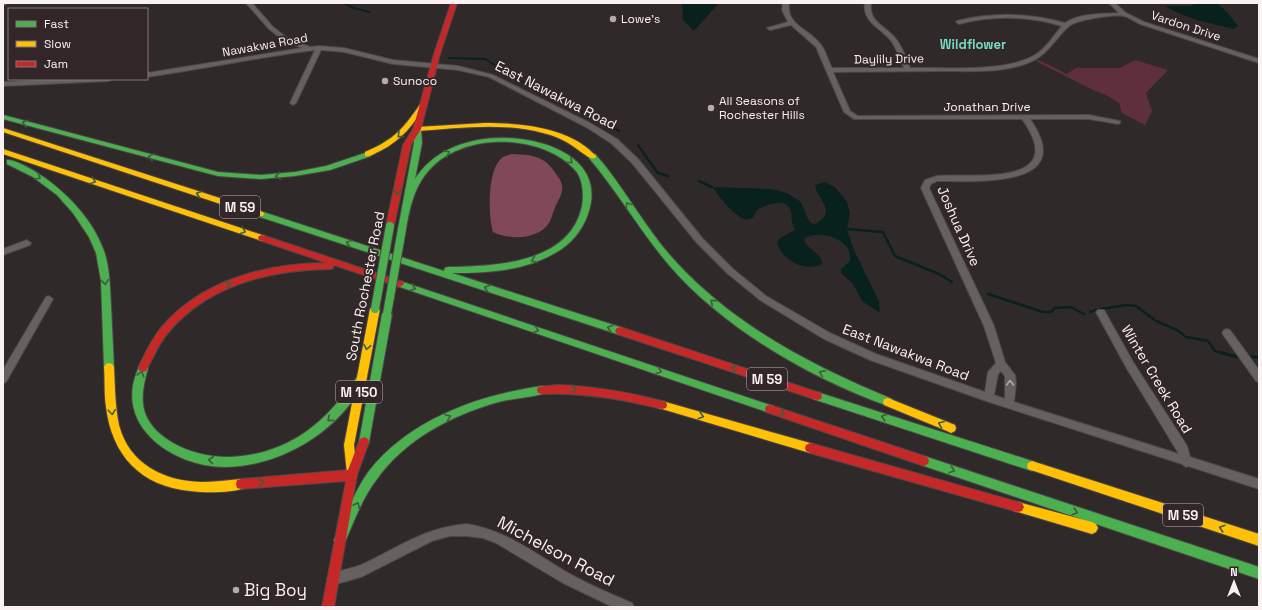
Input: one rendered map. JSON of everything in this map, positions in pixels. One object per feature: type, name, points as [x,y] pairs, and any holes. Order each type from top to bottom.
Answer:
[{"type":"main road","name":"South Rochester Road","points":[[352,475],[349,445],[390,226],[407,145],[416,129],[433,65],[454,3]]},
{"type":"main road","points":[[3,117],[218,174],[261,177],[295,174],[327,168],[360,157],[388,145],[400,136],[410,125],[423,104]]},
{"type":"main road","points":[[416,129],[520,125],[538,128],[570,140],[583,148],[598,163],[662,250],[681,272],[699,290],[742,326],[795,359],[824,374],[867,394],[956,430]]},
{"type":"main road","name":"South Rochester Road","points":[[328,607],[352,475],[365,441],[418,143],[416,129]]},
{"type":"main road","name":"M 59","points":[[3,130],[1259,540]]},
{"type":"main road","points":[[406,204],[417,182],[434,162],[446,153],[460,147],[491,140],[528,142],[547,146],[571,161],[585,181],[587,191],[585,216],[579,228],[558,248],[545,256],[519,265],[497,269],[464,270],[426,268]]},
{"type":"main road","name":"M 59","points":[[3,151],[1259,574]]},
{"type":"main road","points":[[3,159],[36,175],[60,193],[76,211],[93,236],[100,253],[105,281],[113,423],[121,443],[129,457],[142,470],[159,480],[178,485],[203,487],[352,475]]},
{"type":"main road","points":[[349,267],[307,266],[267,271],[240,279],[207,295],[187,309],[171,323],[155,343],[140,374],[137,390],[138,407],[143,422],[152,435],[165,445],[182,454],[209,461],[237,461],[261,457],[288,447],[310,435],[333,417],[348,399],[362,377]]},
{"type":"main road","points":[[340,540],[365,489],[378,468],[394,451],[413,436],[436,422],[494,400],[522,393],[556,389],[587,390],[636,398],[1101,531]]},
{"type":"main road","points":[[971,436],[1108,490]]},
{"type":"main road","points":[[1116,535],[1259,574]]},
{"type":"street","points":[[249,3],[271,28],[284,38],[307,48]]},
{"type":"street","points":[[786,3],[785,14],[792,23],[817,44],[829,70]]},
{"type":"street","points":[[868,3],[867,8],[870,17],[894,40],[908,70]]},
{"type":"street","name":"Vardon Drive","points":[[1112,3],[1124,14],[1148,26],[1259,61]]},
{"type":"street","name":"Daylily Drive","points":[[829,70],[983,69],[1018,64],[1034,58],[1042,53],[1066,25],[1081,18],[1124,14]]},
{"type":"street","points":[[959,22],[983,17],[1021,16],[1045,19],[1066,25]]},
{"type":"street","points":[[770,28],[792,23]]},
{"type":"street","name":"Nawakwa Road","points":[[148,75],[197,68],[272,53],[307,48],[344,50],[393,62],[433,65]]},
{"type":"street","points":[[292,103],[319,48]]},
{"type":"street","name":"East Nawakwa Road","points":[[433,65],[464,69],[495,78],[588,125],[614,141],[638,166],[700,241],[735,275],[763,298],[827,336],[873,356],[989,398],[1259,484]]},
{"type":"street","name":"Jonathan Drive","points":[[829,70],[847,112],[856,118],[1089,117],[1118,122]]},
{"type":"street","points":[[3,84],[88,80]]},
{"type":"street","name":"Joshua Drive","points":[[1009,404],[1011,383],[1010,375],[1001,364],[991,331],[927,192],[926,185],[928,182],[936,179],[1004,177],[1019,174],[1030,168],[1037,160],[1039,145],[1035,134],[1025,118]]},
{"type":"street","points":[[3,252],[27,243]]},
{"type":"street","points":[[3,379],[49,299]]},
{"type":"street","name":"Winter Creek Road","points":[[1101,312],[1116,343],[1137,379],[1183,449],[1186,462]]},
{"type":"street","points":[[1227,333],[1259,378]]},
{"type":"street","points":[[989,398],[994,372],[1001,364]]},
{"type":"street","name":"Michelson Road","points":[[333,579],[364,570],[431,536],[462,530],[480,531],[497,537],[594,593],[628,607]]},
{"type":"shaded area","points":[[682,3],[719,3],[694,31],[683,20]]},
{"type":"shaded area","points":[[1198,3],[1217,3],[1227,12],[1238,26],[1234,29],[1198,20],[1165,6],[1190,6]]},
{"type":"shaded area","points":[[1039,60],[1067,74],[1076,68],[1120,68],[1135,60],[1168,70],[1146,93],[1152,111],[1145,125],[1122,113],[1119,103],[1106,95],[1036,61]]},
{"type":"shaded area","points":[[512,154],[533,156],[544,161],[553,170],[562,186],[561,195],[549,223],[538,233],[523,237],[500,235],[493,232],[491,224],[490,192],[494,171],[503,157]]},
{"type":"shaded area","points":[[825,182],[835,187],[847,202],[850,213],[847,229],[853,248],[879,301],[880,313],[862,301],[853,284],[841,273],[841,269],[850,261],[850,253],[840,241],[822,235],[805,238],[805,243],[821,258],[822,264],[808,267],[801,266],[783,254],[777,242],[780,238],[795,230],[792,222],[791,211],[788,206],[780,203],[770,204],[757,210],[753,218],[746,220],[731,210],[712,187],[772,189],[787,193],[801,202],[808,219],[811,223],[815,224],[822,219],[826,210],[815,185]]},
{"type":"waterway","points":[[344,3],[354,8],[369,12]]},
{"type":"waterway","points":[[449,58],[485,59],[528,85],[619,131]]},
{"type":"waterway","points":[[638,145],[645,155]]},
{"type":"waterway","points":[[644,154],[658,173],[668,176]]},
{"type":"waterway","points":[[699,181],[712,187]]},
{"type":"waterway","points":[[847,229],[883,232],[895,256],[939,274],[952,282]]},
{"type":"waterway","points":[[988,294],[1043,312],[1051,312],[1055,308],[1070,307],[1084,314]]},
{"type":"waterway","points":[[1101,309],[1126,305],[1136,306],[1156,321],[1177,330],[1186,337],[1208,341],[1215,351],[1226,354]]},
{"type":"waterway","points":[[1090,312],[1096,310]]},
{"type":"waterway","points":[[1222,353],[1226,354]]},
{"type":"waterway","points":[[1226,354],[1238,357]]},
{"type":"waterway","points":[[1247,357],[1259,357]]},
{"type":"traffic: fast","points":[[3,117],[218,174],[261,177],[295,174],[327,168],[368,154]]},
{"type":"traffic: fast","points":[[402,229],[418,143],[417,129]]},
{"type":"traffic: fast","points":[[406,204],[421,175],[434,161],[450,151],[468,145],[488,141],[509,140],[530,142],[549,148],[566,157],[579,170],[586,185],[586,208],[580,224],[567,241],[553,251],[537,259],[519,264],[483,269],[448,270]]},
{"type":"traffic: fast","points":[[592,156],[613,182],[661,250],[694,286],[718,308],[771,345],[829,376],[888,402]]},
{"type":"traffic: fast","points":[[10,162],[36,175],[60,193],[76,211],[93,236],[100,253],[105,281],[109,367]]},
{"type":"traffic: fast","points":[[260,214],[620,331]]},
{"type":"traffic: fast","points":[[375,309],[390,226]]},
{"type":"traffic: fast","points":[[387,314],[402,229]]},
{"type":"traffic: fast","points":[[400,284],[770,409]]},
{"type":"traffic: fast","points":[[364,442],[387,314]]},
{"type":"traffic: fast","points":[[143,368],[139,384],[138,399],[144,424],[152,434],[163,443],[176,450],[199,459],[222,462],[268,455],[302,440],[332,417],[348,398],[362,377]]},
{"type":"traffic: fast","points":[[340,540],[359,499],[373,475],[388,458],[406,442],[426,428],[448,416],[472,406],[519,393],[542,390]]},
{"type":"traffic: fast","points":[[817,396],[1032,466]]},
{"type":"traffic: fast","points":[[924,461],[1259,573]]},
{"type":"traffic: slow","points":[[368,154],[394,140],[400,135],[406,129],[423,104]]},
{"type":"traffic: slow","points":[[417,129],[485,125],[509,125],[531,128],[553,133],[574,142],[592,156]]},
{"type":"traffic: slow","points":[[3,130],[260,214]]},
{"type":"traffic: slow","points":[[3,151],[262,238]]},
{"type":"traffic: slow","points":[[352,474],[349,445],[375,309]]},
{"type":"traffic: slow","points":[[109,367],[111,407],[114,426],[120,442],[128,456],[139,466],[151,475],[182,485],[206,487],[241,484]]},
{"type":"traffic: slow","points":[[888,402],[951,428]]},
{"type":"traffic: slow","points":[[662,405],[810,448]]},
{"type":"traffic: slow","points":[[1032,466],[1259,540]]},
{"type":"traffic: slow","points":[[1018,507],[1092,528]]},
{"type":"traffic: jam","points":[[390,226],[407,145],[417,129],[437,54],[454,3]]},
{"type":"traffic: jam","points":[[262,238],[400,284]]},
{"type":"traffic: jam","points":[[143,368],[152,348],[164,331],[196,302],[215,291],[234,282],[275,270],[330,266]]},
{"type":"traffic: jam","points":[[620,331],[817,396]]},
{"type":"traffic: jam","points":[[542,390],[557,389],[603,392],[662,405]]},
{"type":"traffic: jam","points":[[770,409],[924,461]]},
{"type":"traffic: jam","points":[[328,607],[352,475],[364,442]]},
{"type":"traffic: jam","points":[[810,448],[1018,507]]},
{"type":"traffic: jam","points":[[241,484],[352,475]]},
{"type":"place","name":"Lowe's","points":[[613,19]]},
{"type":"place","name":"Sunoco","points":[[385,81]]},
{"type":"place","name":"All Seasons of Rochester Hills","points":[[711,108]]},
{"type":"place","name":"Big Boy","points":[[236,590]]},
{"type":"district","name":"Wildflower","points":[[973,44]]}]
